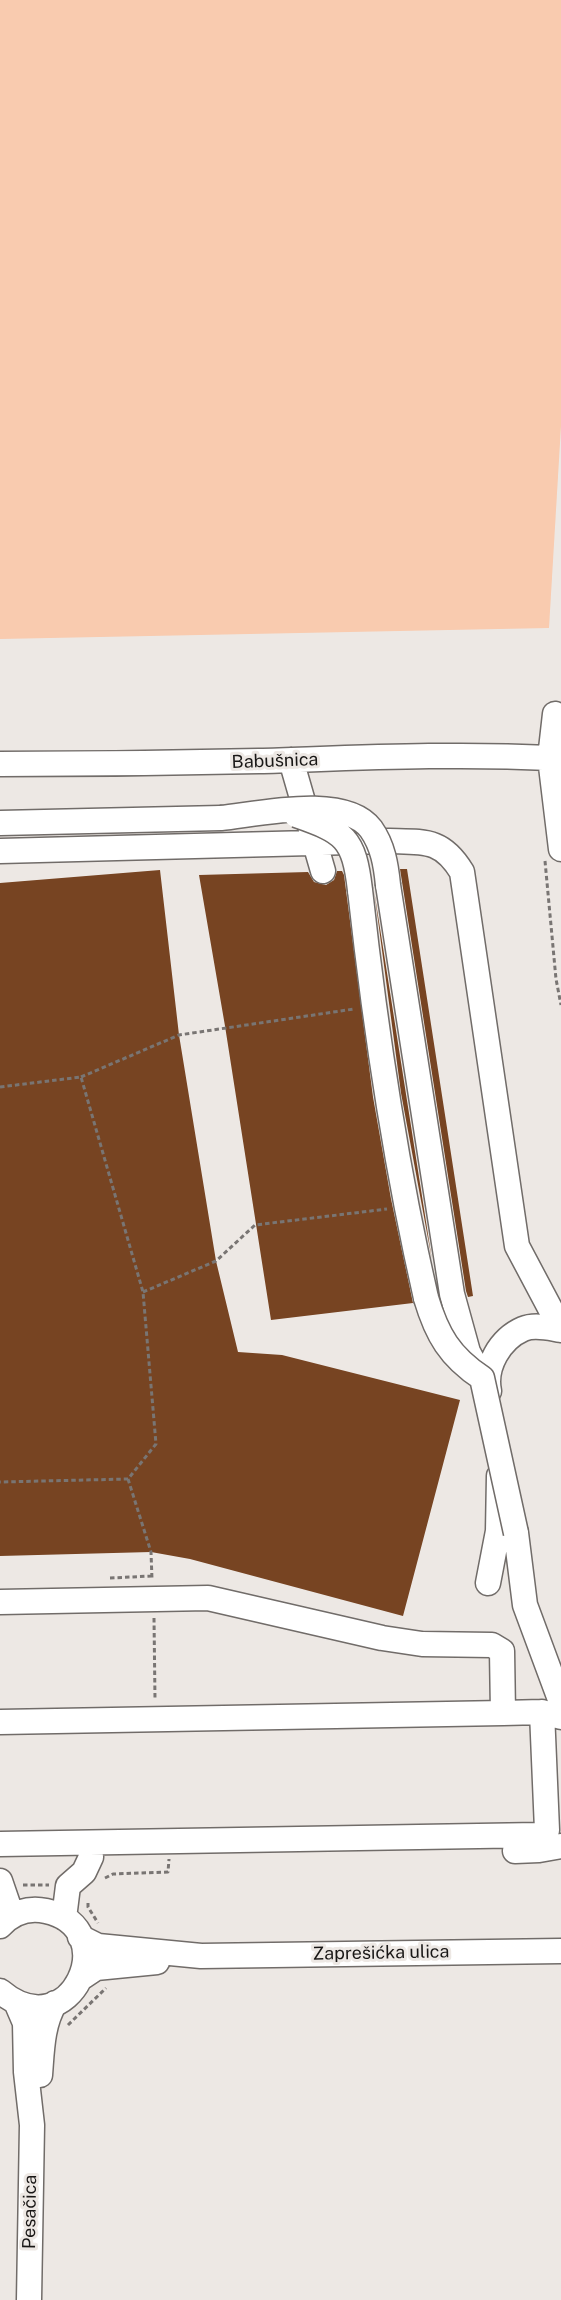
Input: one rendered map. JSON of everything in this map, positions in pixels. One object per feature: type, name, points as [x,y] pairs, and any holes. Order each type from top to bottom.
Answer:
[{"type":"street","points":[[553,855],[550,758],[555,714]]},
{"type":"street","name":"Babušnica","points":[[0,764],[550,758]]},
{"type":"street","points":[[291,760],[323,871]]},
{"type":"street","points":[[0,823],[221,818],[320,808],[347,812],[370,827],[382,850],[452,1294],[468,1352],[482,1378],[516,1533],[525,1605],[555,1710],[547,1830],[538,1835],[0,1844]]},
{"type":"street","points":[[283,811],[328,826],[342,836],[354,853],[373,1006],[405,1206],[426,1298],[435,1326],[450,1349],[465,1367],[482,1378]]},
{"type":"street","points":[[0,851],[388,841],[425,842],[439,847],[453,857],[462,872],[517,1246],[561,1330]]},
{"type":"street","points":[[488,1583],[498,1531],[499,1440],[488,1385],[491,1359],[524,1328],[540,1326],[561,1330]]},
{"type":"street","points":[[0,1602],[208,1598],[382,1638],[422,1644],[492,1645],[502,1652],[503,1713]]},
{"type":"street","points":[[0,1722],[503,1713],[555,1710]]},
{"type":"street","points":[[0,1858],[223,1852],[539,1850],[561,1846]]},
{"type":"street","points":[[64,1918],[68,1886],[84,1872],[91,1857]]},
{"type":"street","points":[[6,1921],[9,1883]]},
{"type":"street","points":[[6,1921],[28,1910],[53,1912],[74,1927],[85,1951],[85,1965],[81,1978],[74,1990],[56,2003],[37,2007],[8,1997]]},
{"type":"street","name":"Zaprešićka ulica","points":[[80,1937],[98,1947],[201,1956]]},
{"type":"street","name":"Zaprešićka ulica","points":[[81,1978],[96,1968],[201,1956],[561,1951]]},
{"type":"street","name":"Pesačica","points":[[8,1997],[25,2023],[26,2072],[32,2125],[29,2300]]},
{"type":"street","name":"Pesačica","points":[[32,2125],[40,2073],[41,2046],[47,2019],[56,2003]]},
{"type":"path","points":[[553,855],[556,979],[561,1005]]},
{"type":"path","points":[[0,1087],[81,1077],[179,1035],[373,1006]]},
{"type":"path","points":[[0,1482],[128,1479],[156,1444],[143,1292],[81,1077]]},
{"type":"path","points":[[143,1292],[216,1261],[255,1225],[405,1206]]},
{"type":"path","points":[[97,1883],[113,1874],[168,1872]]},
{"type":"path","points":[[9,1883],[52,1885]]},
{"type":"path","points":[[63,2029],[112,1984]]},
{"type":"shaded area","points":[[0,0],[561,0],[561,426],[549,628],[0,639]]},
{"type":"building","points":[[400,869],[407,869],[473,1296],[468,1297],[466,1291]]},
{"type":"building","points":[[160,870],[179,1035],[216,1261],[238,1352],[282,1355],[460,1400],[403,1616],[190,1559],[151,1552],[0,1556],[0,883]]},
{"type":"building","points":[[337,871],[342,871],[344,875],[373,1097],[413,1303],[271,1320],[199,875],[308,872],[314,882],[326,885],[334,880]]},
{"type":"building","points":[[374,890],[432,1260],[401,1093]]}]
